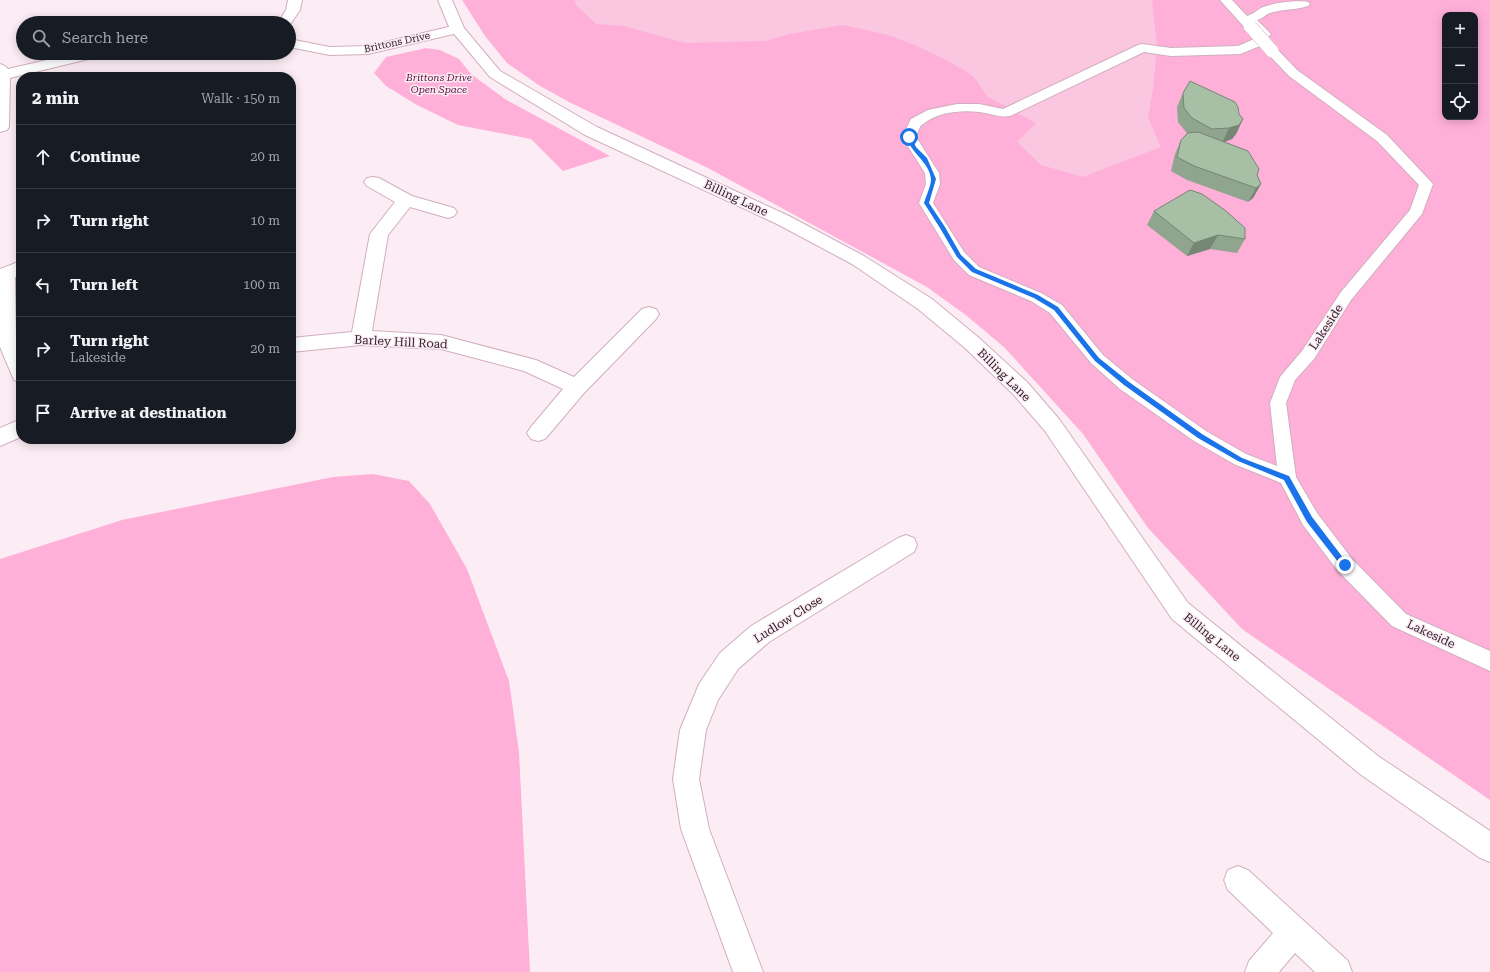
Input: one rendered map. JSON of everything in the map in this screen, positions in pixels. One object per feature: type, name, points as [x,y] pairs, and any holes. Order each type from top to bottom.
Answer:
[{"type":"street","points":[[289,16],[296,0]]},
{"type":"street","name":"Billing Lane","points":[[445,0],[457,28],[495,74],[591,132],[803,230],[858,260],[925,304],[983,353],[1020,388],[1052,425],[1180,611],[1369,765],[1490,848]]},
{"type":"street","name":"Brittons Drive","points":[[296,44],[330,51],[368,50],[457,28]]},
{"type":"street","points":[[2,127],[1,72],[61,60]]},
{"type":"street","points":[[373,182],[406,200],[448,212]]},
{"type":"street","points":[[361,338],[379,234],[406,200]]},
{"type":"street","points":[[9,272],[6,337],[16,362]]},
{"type":"street","points":[[538,432],[577,387],[649,314]]},
{"type":"street","name":"Barley Hill Road","points":[[296,344],[361,338],[441,342],[529,365],[577,387]]},
{"type":"street","points":[[0,438],[16,430]]},
{"type":"street","name":"Ludlow Close","points":[[748,972],[695,829],[686,779],[693,730],[708,693],[729,661],[760,634],[906,545]]},
{"type":"street","points":[[1238,880],[1337,972]]},
{"type":"street","points":[[1260,972],[1293,932]]},
{"type":"lane","name":"Lakeside","points":[[1226,0],[1293,74],[1382,138],[1426,184],[1417,211],[1346,296],[1308,355],[1288,377],[1278,403],[1287,478],[1310,520],[1345,565],[1399,620],[1490,661]]},
{"type":"lane","points":[[1287,478],[1240,459],[1200,436],[1126,384],[1097,359],[1056,309],[1036,297],[974,271],[959,256],[926,203],[933,179],[925,158],[914,147],[909,137],[916,122],[933,113],[957,108],[979,108],[1005,113],[1142,48],[1171,52],[1240,50],[1256,43],[1265,34],[1248,19],[1258,16],[1264,11],[1288,5],[1304,4]]},
{"type":"green space","points":[[462,0],[1490,0],[1490,800],[1242,629],[1148,528],[1083,434],[1005,348],[967,316],[927,287],[708,168],[569,102],[540,86],[507,63],[485,36]]},
{"type":"green space","name":"Brittons Drive Open Space","points":[[426,48],[440,50],[459,59],[471,74],[505,99],[610,156],[563,171],[531,139],[458,125],[417,105],[386,86],[374,73],[386,57]]},
{"type":"green space","points":[[373,474],[409,481],[430,504],[467,569],[509,681],[519,752],[530,972],[0,972],[0,559],[122,520],[333,477]]},
{"type":"shaded area","points":[[574,0],[1152,0],[1157,47],[1153,90],[1148,118],[1161,147],[1083,177],[1041,165],[1017,142],[1036,123],[987,96],[973,76],[947,60],[888,35],[843,25],[790,34],[765,41],[685,43],[624,26],[596,24],[577,6]]},
{"type":"building","points":[[1190,81],[1235,102],[1238,107],[1239,114],[1243,119],[1239,125],[1229,128],[1212,129],[1192,118],[1184,108],[1183,93]]},
{"type":"building","points":[[1198,132],[1248,151],[1259,169],[1257,175],[1261,184],[1256,188],[1194,166],[1177,157],[1181,140],[1188,133]]},
{"type":"building","points":[[1190,190],[1202,194],[1226,211],[1245,228],[1245,239],[1218,235],[1194,243],[1154,211]]},
{"type":"route","points":[[909,137],[914,147],[925,158],[933,179],[926,203],[959,256],[974,271],[1036,297],[1056,309],[1097,359],[1126,384],[1200,436],[1240,459],[1287,478],[1310,520],[1345,565]]}]
